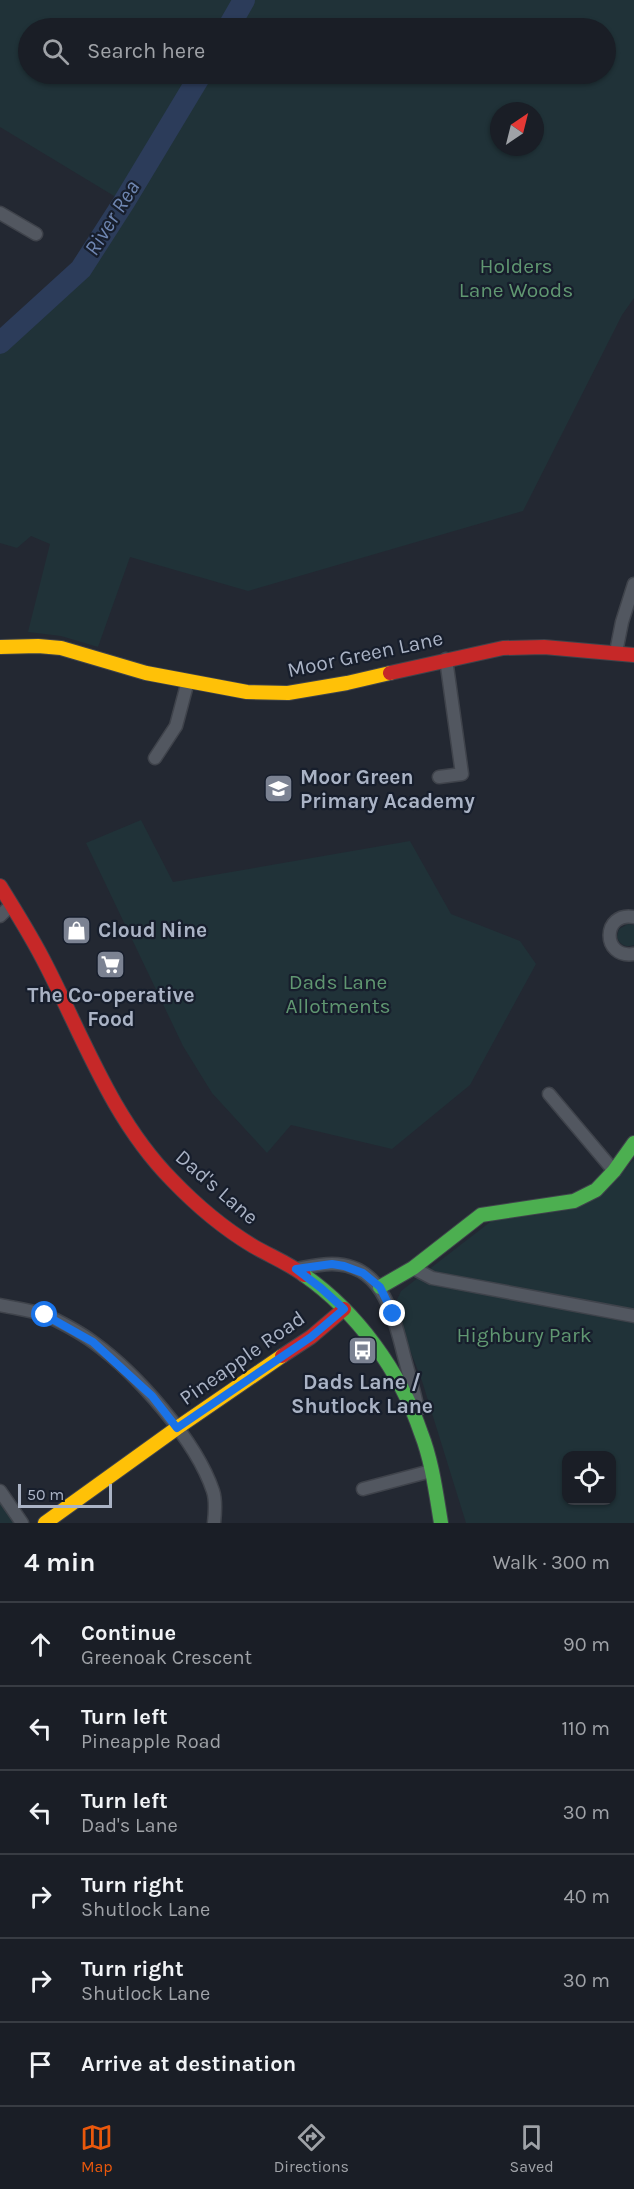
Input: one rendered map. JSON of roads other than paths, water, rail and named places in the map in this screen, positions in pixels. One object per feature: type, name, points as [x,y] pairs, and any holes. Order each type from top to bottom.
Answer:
[{"type":"street","points":[[0,213],[36,234]]},
{"type":"street","points":[[616,652],[622,622],[634,584]]},
{"type":"street","name":"Moor Green Lane","points":[[0,647],[61,648],[146,673],[247,692],[288,693],[346,683],[503,648],[544,647],[634,655]]},
{"type":"street","points":[[439,777],[462,774],[446,659]]},
{"type":"street","points":[[155,758],[181,716],[188,681]]},
{"type":"street","name":"Dad's Lane","points":[[0,886],[45,962],[107,1091],[123,1119],[150,1156],[181,1189],[218,1222],[249,1243],[296,1269],[321,1288],[344,1309],[371,1341],[393,1374],[422,1433],[441,1523]]},
{"type":"street","points":[[0,916],[11,905]]},
{"type":"street","points":[[634,917],[623,917],[617,920],[612,925],[609,936],[618,952],[634,954]]},
{"type":"street","points":[[549,1094],[614,1171]]},
{"type":"street","points":[[380,1287],[413,1268],[481,1215],[498,1210],[574,1201],[596,1190],[614,1171],[634,1143]]},
{"type":"street","points":[[296,1269],[332,1264],[344,1266],[363,1273],[380,1287],[393,1314],[417,1404],[422,1433]]},
{"type":"street","points":[[413,1268],[432,1278],[634,1316]]},
{"type":"street","points":[[0,1305],[45,1315],[93,1342],[152,1396],[200,1463],[214,1492],[214,1523]]},
{"type":"street","name":"Pineapple Road","points":[[45,1523],[177,1428],[311,1337],[344,1309]]},
{"type":"street","points":[[363,1489],[431,1471]]},
{"type":"street","points":[[0,1491],[22,1523]]},
{"type":"waterway","name":"River Rea","points":[[234,18],[244,0]]},
{"type":"waterway","name":"River Rea","points":[[0,343],[81,269],[195,84]]},
{"type":"place","name":"Moor Green Primary Academy","points":[[279,789]]},
{"type":"place","name":"Cloud Nine","points":[[77,930]]},
{"type":"place","name":"The Co-operative Food","points":[[111,964]]},
{"type":"place","name":"Dads Lane / Shutlock Lane","points":[[362,1351]]},
{"type":"park label","name":"Holders Lane Woods","points":[[516,278]]},
{"type":"park label","name":"Dads Lane Allotments","points":[[338,994]]},
{"type":"park label","name":"Highbury Park","points":[[524,1335]]}]
